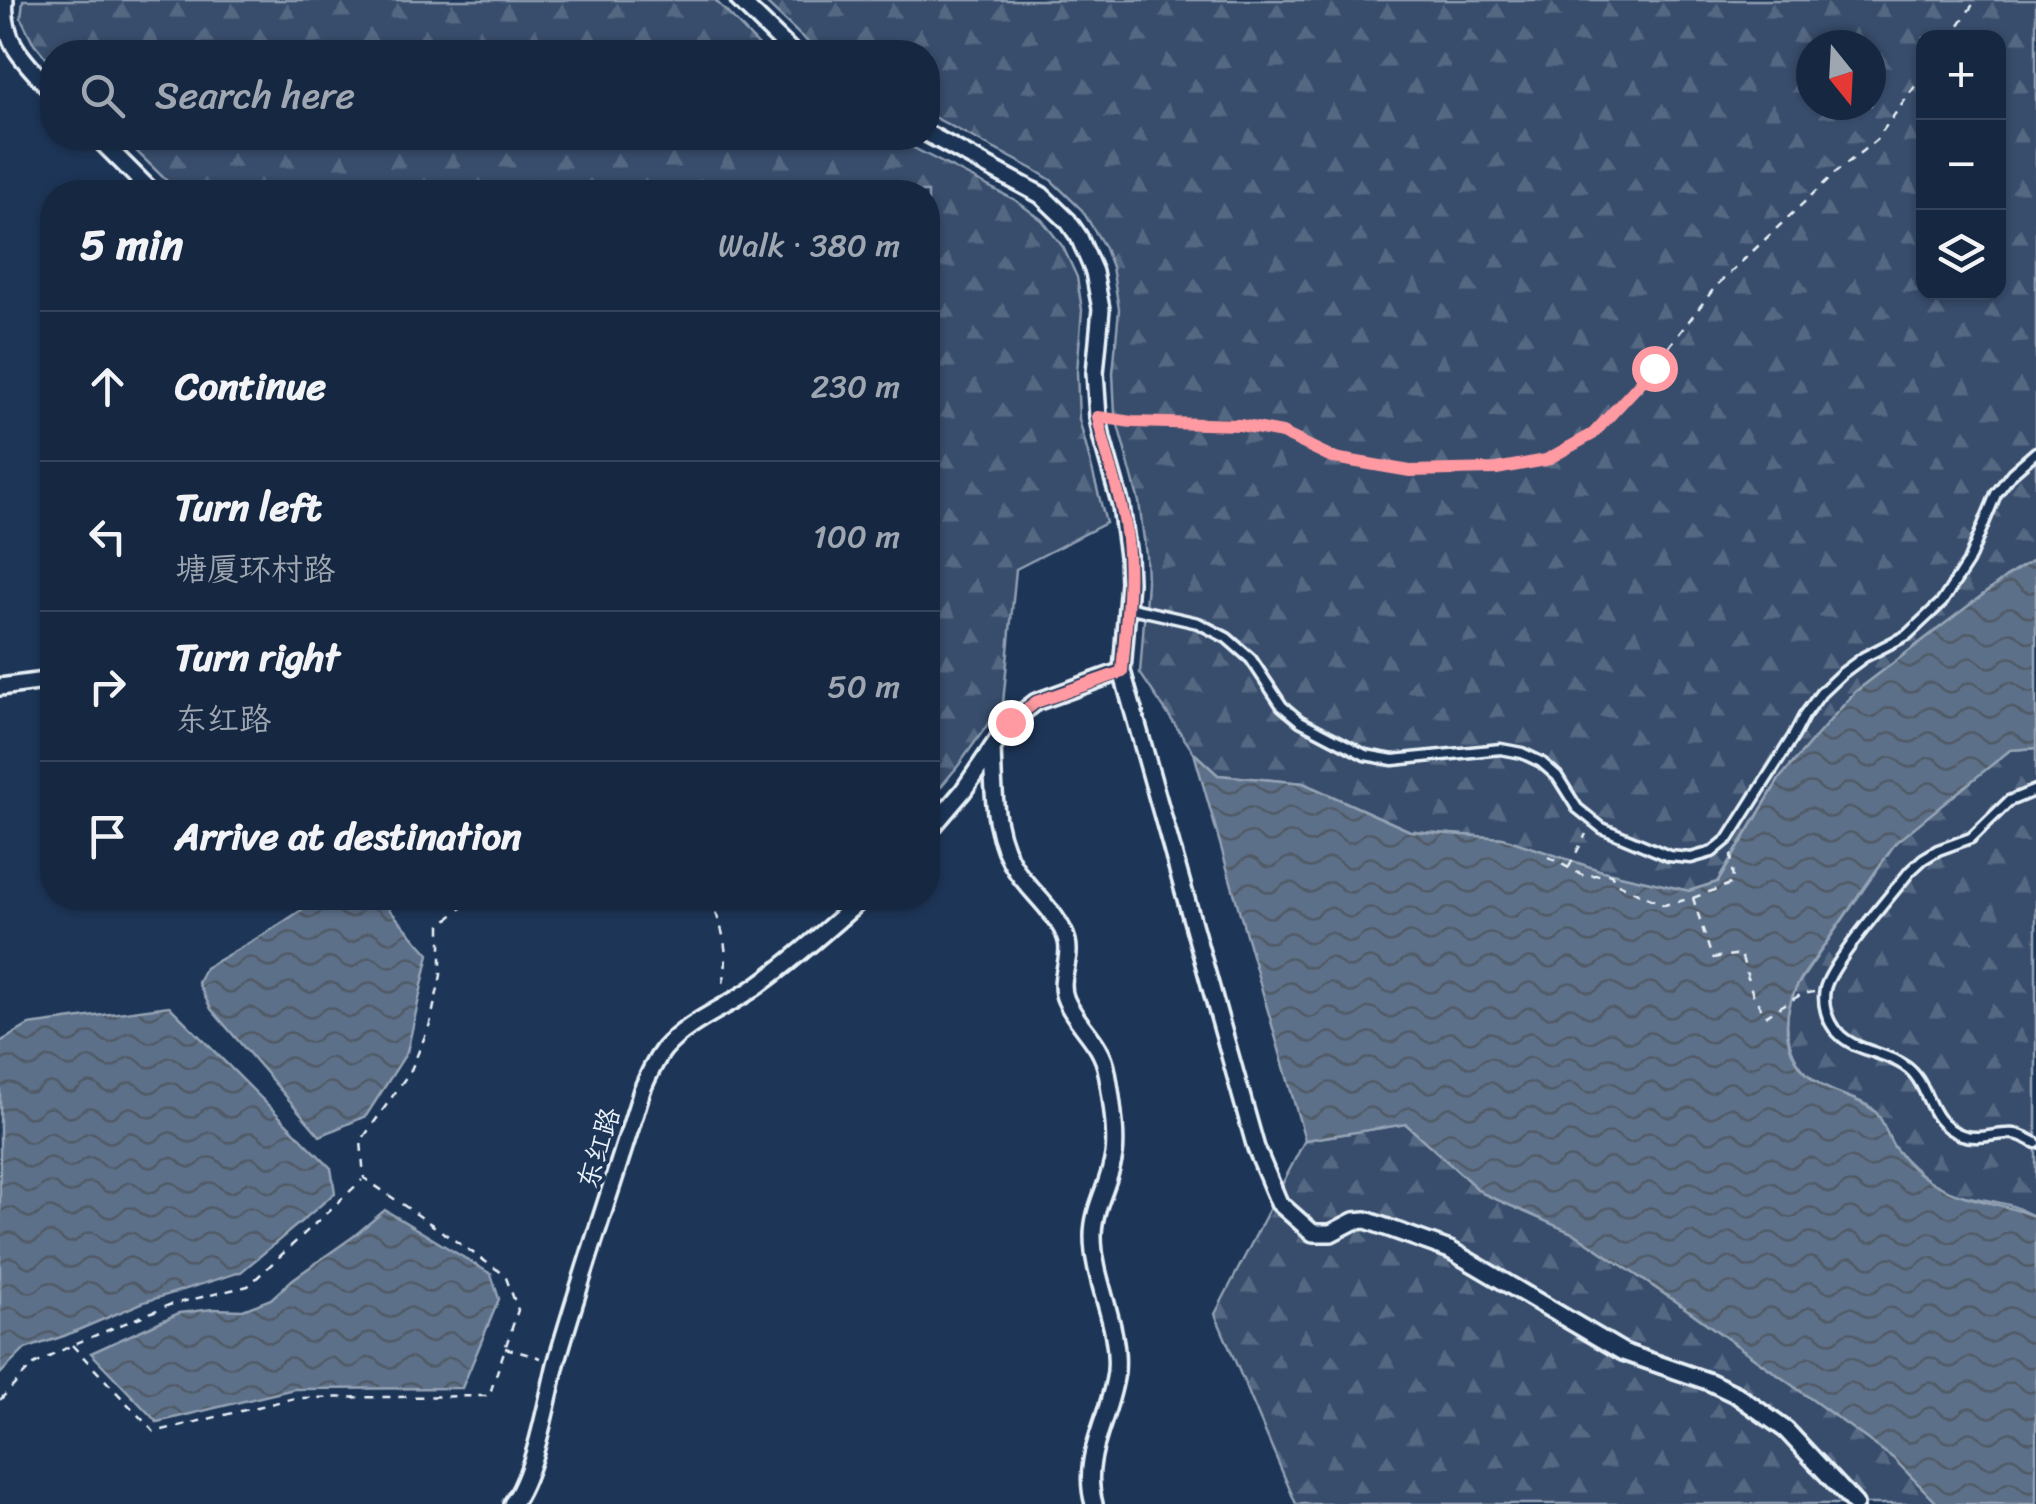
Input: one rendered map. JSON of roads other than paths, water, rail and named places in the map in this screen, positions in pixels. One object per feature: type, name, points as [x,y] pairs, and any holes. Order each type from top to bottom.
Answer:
[{"type":"street","points":[[5,0],[3,22],[18,52],[40,77]]},
{"type":"street","points":[[739,0],[780,40]]},
{"type":"street","points":[[940,141],[1040,195],[1068,221],[1094,272],[1100,309],[1095,372],[1098,417],[1122,506],[1128,556],[1122,672],[1256,1148],[1279,1203],[1313,1233],[1331,1233],[1354,1221],[1366,1220],[1450,1250],[1622,1352],[1737,1395],[1786,1430],[1855,1504]]},
{"type":"street","points":[[110,150],[140,180]]},
{"type":"street","points":[[940,818],[1010,722],[1036,702],[1122,672]]},
{"type":"street","points":[[0,687],[40,682]]},
{"type":"street","points":[[992,748],[996,818],[1004,847],[1018,874],[1064,931],[1068,944],[1064,997],[1100,1048],[1106,1068],[1114,1155],[1096,1209],[1092,1240],[1115,1337],[1116,1369],[1111,1400],[1091,1456],[1094,1504]]},
{"type":"street","name":"东红路","points":[[512,1504],[528,1472],[557,1362],[652,1066],[680,1034],[777,972],[849,910]]},
{"type":"lane","points":[[1127,608],[1182,618],[1213,629],[1251,659],[1282,706],[1300,721],[1365,754],[1394,760],[1500,749],[1522,753],[1558,776],[1578,808],[1593,822],[1631,840],[1680,858],[1691,858],[1712,852],[1729,838],[1821,693],[1864,658],[1906,635],[1942,602],[1968,562],[1996,494],[2036,452]]},
{"type":"lane","points":[[2036,790],[2009,800],[1971,838],[1938,850],[1910,871],[1834,968],[1825,989],[1826,1012],[1836,1032],[1854,1045],[1907,1066],[1920,1080],[1934,1113],[1945,1126],[1976,1138],[2014,1134],[2036,1143]]},
{"type":"water","points":[[2036,558],[2036,748],[2010,750],[1896,842],[1802,977],[1787,1021],[1791,1049],[1807,1074],[1874,1111],[1894,1147],[1918,1173],[1953,1192],[2036,1217],[2036,1504],[1938,1504],[1893,1458],[1688,1310],[1577,1235],[1482,1193],[1406,1124],[1305,1140],[1194,753],[1218,775],[1303,783],[1410,831],[1503,838],[1602,871],[1689,891],[1718,882],[1780,778],[1855,692]]},
{"type":"water","points":[[302,910],[390,910],[429,954],[407,1052],[366,1116],[320,1136],[211,1009],[198,983],[205,968]]},
{"type":"water","points":[[169,1006],[331,1168],[335,1193],[241,1272],[144,1302],[25,1349],[0,1374],[0,1042],[29,1025]]},
{"type":"water","points":[[385,1210],[491,1274],[499,1299],[462,1388],[294,1389],[157,1422],[91,1353],[179,1313],[243,1310],[271,1299]]}]
